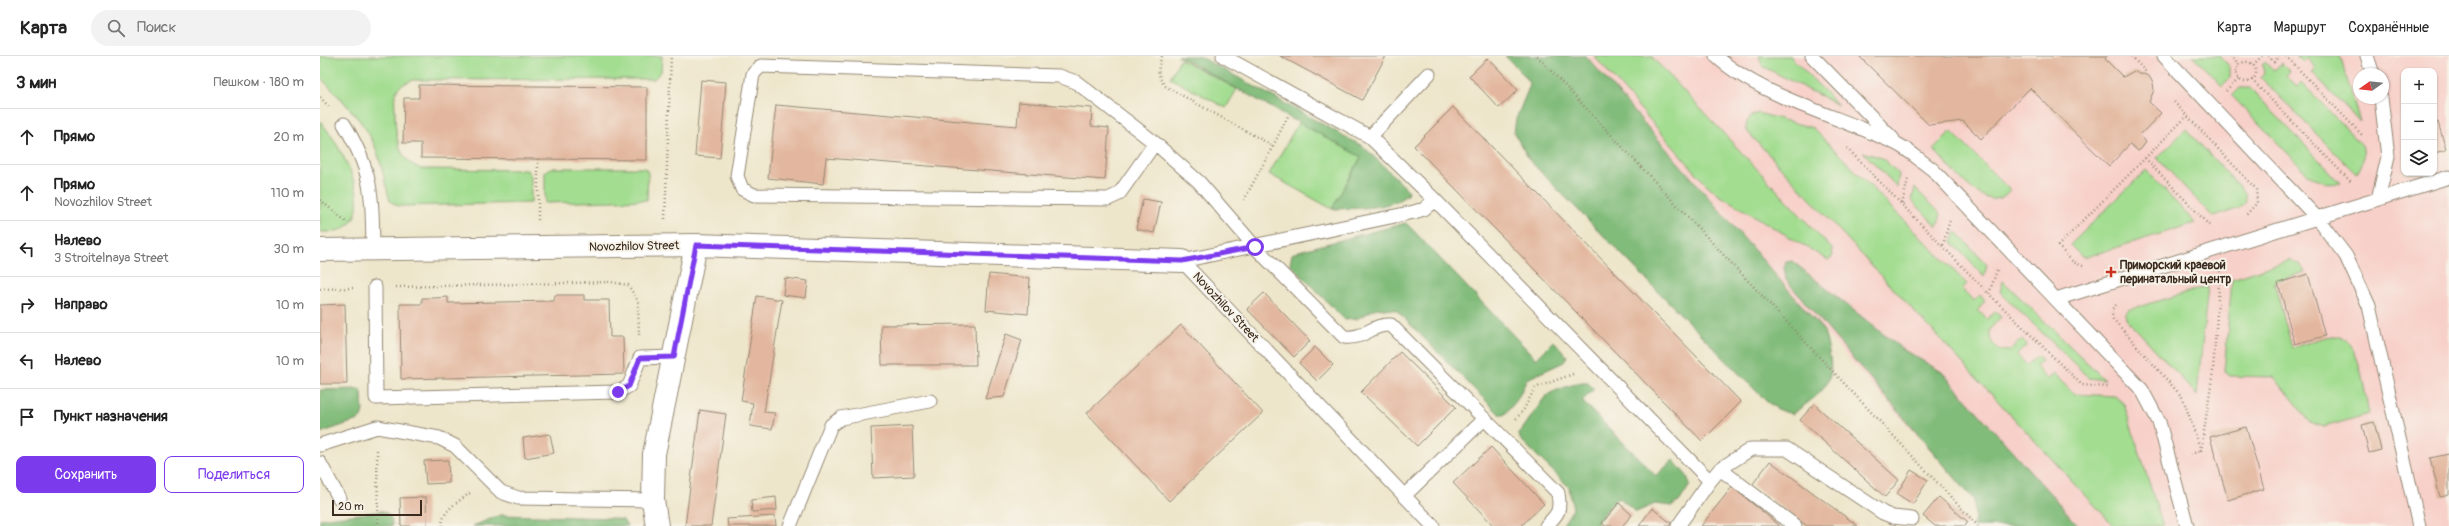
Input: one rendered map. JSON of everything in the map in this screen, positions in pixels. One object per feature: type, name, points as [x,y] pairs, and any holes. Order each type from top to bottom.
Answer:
[{"type":"street","name":"Novozhilov Street","points":[[320,250],[696,245],[1182,261]]},
{"type":"street","points":[[657,526],[653,500],[654,454],[696,245]]},
{"type":"lane","points":[[1223,56],[1370,137],[1435,200],[1710,481]]},
{"type":"lane","points":[[1812,56],[1898,144],[1932,169],[2142,390],[2159,422],[2187,526]]},
{"type":"lane","points":[[2164,56],[2317,218],[2346,256],[2369,306],[2419,526]]},
{"type":"lane","points":[[2367,56],[2371,68]]},
{"type":"lane","points":[[1724,58],[1730,70],[1758,84],[1898,144]]},
{"type":"lane","points":[[1155,143],[1119,194],[1108,199],[754,195],[742,189],[737,176],[753,74],[761,66],[1059,76],[1076,82],[1155,143],[1199,182],[1255,247],[1344,337],[1356,338],[1381,325],[1391,325],[1558,494],[1560,507],[1555,517],[1546,526]]},
{"type":"lane","points":[[1370,137],[1428,74]]},
{"type":"lane","points":[[2378,199],[2388,157],[2382,104]]},
{"type":"lane","points":[[344,124],[366,167],[372,194],[373,249]]},
{"type":"lane","points":[[2056,299],[2449,177]]},
{"type":"lane","points":[[1182,261],[1255,247],[1414,212],[1424,209],[1435,200]]},
{"type":"lane","name":"Novozhilov Street","points":[[1182,261],[1433,526]]},
{"type":"lane","points":[[375,287],[376,398],[618,392],[629,386],[640,358],[674,357]]},
{"type":"lane","points":[[790,526],[831,425],[841,418],[930,401]]},
{"type":"lane","points":[[1404,496],[1484,419]]},
{"type":"lane","points":[[320,445],[376,427],[439,438],[455,446],[501,492],[518,498],[653,500]]},
{"type":"lane","points":[[1678,526],[1720,469],[1751,450],[1787,449],[1883,513],[1892,517],[1912,519]]},
{"type":"lane","points":[[320,463],[339,498]]},
{"type":"lane","points":[[1720,469],[1795,526]]},
{"type":"path","points":[[664,246],[671,56]]},
{"type":"path","points":[[1162,56],[1158,68],[1159,78],[1165,86],[1273,146]]},
{"type":"path","points":[[1537,56],[1978,526]]},
{"type":"path","points":[[2131,56],[2151,78]]},
{"type":"path","points":[[2230,56],[2239,65]]},
{"type":"path","points":[[2253,64],[2262,56]]},
{"type":"path","points":[[2268,56],[2274,62],[2279,56]]},
{"type":"path","points":[[2286,56],[2353,126]]},
{"type":"path","points":[[2246,62],[2253,64],[2257,72],[2252,80],[2245,82],[2238,79],[2236,73],[2239,65],[2246,62]]},
{"type":"path","points":[[2252,80],[2356,186]]},
{"type":"path","points":[[1233,222],[1298,97]]},
{"type":"path","points":[[2171,99],[2256,190],[2257,203],[2247,215],[2240,217]]},
{"type":"path","points":[[2090,264],[2082,266],[2073,262],[2058,246],[2187,116]]},
{"type":"path","points":[[1843,143],[1989,294],[2082,385],[2142,390]]},
{"type":"path","points":[[2145,158],[2210,226]]},
{"type":"path","points":[[538,159],[538,204]]},
{"type":"path","points":[[2203,229],[2218,224]]},
{"type":"path","points":[[2201,451],[2213,372],[2220,271],[2228,245]]},
{"type":"path","points":[[1989,294],[2005,246]]},
{"type":"path","points":[[2213,273],[2228,269]]},
{"type":"path","points":[[320,289],[611,282],[628,285],[638,301],[640,358]]},
{"type":"path","points":[[2118,303],[2111,310],[2113,319],[2184,398],[2201,451]]},
{"type":"path","points":[[1524,409],[1535,388],[1553,381]]},
{"type":"path","points":[[376,427],[378,526]]},
{"type":"path","points":[[2169,461],[2201,451]]},
{"type":"path","points":[[442,526],[442,518],[449,510],[488,479]]},
{"type":"shaded area","name":"Приморский краевой перинатальный центр","points":[[1586,56],[2449,56],[2449,146],[2446,150],[2449,160],[2449,526],[1998,526],[1824,331]]},
{"type":"green space","points":[[320,56],[662,56],[661,72],[654,79],[413,80],[404,84],[399,87],[395,95],[395,119],[399,146],[407,160],[422,169],[527,170],[531,176],[531,203],[398,206],[390,201],[380,160],[370,136],[353,113],[320,77]]},
{"type":"green space","points":[[1178,56],[1199,56],[1364,147],[1408,190],[1407,195],[1399,200],[1381,206],[1332,209],[1361,157]]},
{"type":"green space","points":[[1505,56],[1586,56],[1824,331],[1831,371],[1829,380],[1817,396],[1792,414],[1779,410],[1766,401],[1530,161],[1514,133],[1516,119],[1530,85],[1524,75]]},
{"type":"green space","points":[[1594,56],[1651,56],[1832,249],[1833,256],[1828,260],[1719,195],[1705,183]]},
{"type":"green space","points":[[1759,56],[1790,56],[1838,105],[1762,66]]},
{"type":"green space","points":[[2193,56],[2220,56],[2230,67],[2230,78],[2222,86]]},
{"type":"green space","points":[[2296,56],[2340,56],[2353,99],[2353,104],[2355,104],[2360,122],[2312,72],[2316,68],[2307,58],[2303,62]]},
{"type":"green space","points":[[1180,59],[1237,89],[1226,108],[1170,78]]},
{"type":"green space","points":[[2265,62],[2274,70],[2282,63],[2290,71],[2286,76],[2297,86],[2301,82],[2362,145],[2363,160],[2356,174],[2261,78],[2264,72],[2262,65]]},
{"type":"green space","points":[[2240,88],[2250,88],[2341,183],[2332,184],[2309,175],[2232,96]]},
{"type":"green space","points":[[1758,113],[1813,128],[1967,284],[1962,289],[1974,301],[1980,295],[1985,301],[1978,310],[1987,319],[1995,312],[2001,317],[1990,329],[1990,338],[1996,347],[2004,351],[2009,351],[2022,339],[2027,345],[2017,355],[2027,365],[2037,356],[2042,361],[2036,367],[2048,379],[2054,374],[2074,394],[2115,396],[2124,404],[2163,526],[2114,526],[1746,130],[1749,119]]},
{"type":"green space","points":[[320,121],[344,157],[356,189],[357,203],[355,216],[347,226],[337,231],[330,232],[320,232]]},
{"type":"green space","points":[[1299,122],[1361,157],[1332,209],[1269,174]]},
{"type":"green space","points":[[2186,129],[2246,194],[2246,202],[2240,208],[2213,217],[2157,158]]},
{"type":"green space","points":[[1951,131],[2010,190],[2006,194],[1995,199],[1985,197],[1968,186],[1933,149]]},
{"type":"green space","points":[[1863,152],[1882,158],[1899,174],[1897,187]]},
{"type":"green space","points":[[551,168],[645,168],[648,173],[647,200],[545,203],[545,172]]},
{"type":"green space","points":[[2146,170],[2195,223],[2086,257],[2080,255],[2070,245]]},
{"type":"green space","points":[[1915,188],[1941,214],[1937,227],[1912,200]]},
{"type":"green space","points":[[1406,223],[1536,359],[1554,341],[1567,356],[1564,362],[1527,379],[1517,400],[1504,415],[1499,414],[1396,310],[1376,308],[1357,319],[1345,320],[1290,264],[1292,254],[1299,251]]},
{"type":"green space","points":[[1956,231],[1987,265],[1984,277],[1952,242]]},
{"type":"green space","points":[[2290,260],[2300,264],[2305,272],[2274,282],[2292,347],[2329,336],[2343,338],[2350,345],[2356,355],[2363,380],[2369,414],[2324,427],[2310,422],[2274,377],[2230,376],[2224,372],[2232,279]]},
{"type":"green space","points":[[1792,261],[1902,349],[1942,372],[2079,526],[1973,526],[1975,519],[1974,500],[1786,280],[1784,267],[1786,262]]},
{"type":"green space","points":[[2003,281],[2105,380],[2089,378],[2000,292]]},
{"type":"green space","points":[[2208,286],[2197,395],[2126,318],[2125,314],[2128,310]]},
{"type":"green space","points":[[1578,383],[1588,383],[1594,389],[1582,401],[1656,476],[1673,460],[1687,476],[1690,485],[1679,502],[1672,506],[1655,504],[1636,512],[1620,498],[1615,500],[1597,522],[1598,526],[1562,526],[1573,509],[1569,487],[1520,439],[1519,434],[1545,397],[1554,391]]},
{"type":"green space","points":[[359,389],[362,392],[363,416],[358,420],[320,433],[320,390]]},
{"type":"green space","points":[[382,511],[387,513],[390,517],[392,526],[320,526],[320,519]]},
{"type":"green space","points":[[500,515],[613,518],[623,520],[627,526],[473,526]]},
{"type":"building","points":[[1280,56],[1386,56],[1362,100]]},
{"type":"building","points":[[1859,56],[2107,56],[2105,59],[2123,77],[2134,71],[2149,76],[2153,83],[2154,90],[2149,102],[2161,113],[2140,135],[2146,142],[2141,149],[2138,151],[2130,144],[2109,166],[2030,88],[1981,139],[1963,121],[1929,125]]},
{"type":"building","points":[[1488,58],[1518,90],[1499,108],[1469,76]]},
{"type":"building","points":[[701,80],[726,82],[720,158],[695,156]]},
{"type":"building","points":[[419,85],[647,87],[647,160],[421,158],[421,143],[403,143],[404,98],[419,98]]},
{"type":"building","points":[[1019,102],[1092,108],[1091,126],[1109,128],[1105,180],[826,158],[823,184],[768,178],[776,105],[1017,126]]},
{"type":"building","points":[[1453,107],[1741,402],[1702,441],[1414,146]]},
{"type":"building","points":[[2437,122],[2446,150],[2437,152],[2437,140]]},
{"type":"building","points":[[1143,199],[1161,202],[1154,233],[1136,229]]},
{"type":"building","points":[[989,274],[1030,278],[1028,314],[986,310]]},
{"type":"building","points":[[2308,274],[2325,336],[2295,344],[2278,283]]},
{"type":"building","points":[[785,278],[808,281],[806,298],[783,295]]},
{"type":"building","points":[[1264,293],[1310,341],[1294,357],[1247,309]]},
{"type":"building","points":[[555,295],[584,295],[584,300],[609,300],[610,337],[623,337],[624,374],[401,379],[400,304],[422,304],[422,298],[448,297],[448,303],[554,301]]},
{"type":"building","points":[[757,296],[782,300],[764,412],[775,413],[772,429],[750,426],[753,403],[741,401]]},
{"type":"building","points":[[345,304],[347,384],[320,384],[320,305]]},
{"type":"building","points":[[975,324],[976,365],[882,365],[881,325]]},
{"type":"building","points":[[1181,325],[1263,413],[1169,501],[1087,413]]},
{"type":"building","points":[[1006,334],[1022,340],[1004,397],[985,399]]},
{"type":"building","points":[[1315,347],[1333,365],[1317,381],[1299,363]]},
{"type":"building","points":[[1400,352],[1456,407],[1417,446],[1361,392]]},
{"type":"building","points":[[1814,404],[1899,480],[1885,497],[1800,420]]},
{"type":"building","points":[[700,410],[726,414],[711,526],[685,526]]},
{"type":"building","points":[[2374,422],[2381,450],[2369,453],[2362,425]]},
{"type":"building","points":[[912,426],[914,476],[873,478],[871,428]]},
{"type":"building","points":[[2246,427],[2264,489],[2228,500],[2210,437]]},
{"type":"building","points":[[550,434],[554,453],[525,458],[523,438]]},
{"type":"building","points":[[1491,447],[1544,504],[1521,526],[1494,526],[1453,483]]},
{"type":"building","points":[[2449,454],[2449,495],[2440,497],[2430,458]]},
{"type":"building","points":[[448,460],[449,483],[426,484],[424,461]]},
{"type":"building","points":[[1770,461],[1858,526],[1807,526],[1752,485]]},
{"type":"building","points":[[1911,470],[1928,480],[1913,504],[1897,494]]},
{"type":"building","points":[[1732,487],[1780,526],[1701,526]]},
{"type":"building","points":[[426,497],[427,526],[401,526],[400,498]]},
{"type":"building","points":[[776,497],[777,510],[752,512],[751,500]]},
{"type":"building","points":[[1939,497],[1968,522],[1965,526],[1935,526],[1923,516]]},
{"type":"building","points":[[1619,503],[1632,515],[1622,526],[1605,526],[1602,523]]},
{"type":"building","points":[[1652,508],[1671,523],[1669,526],[1639,526]]},
{"type":"building","points":[[775,516],[776,526],[728,526],[727,519]]},
{"type":"place","name":"Приморский краевой перинатальный центр","points":[[2111,272]]},
{"type":"route","points":[[618,392],[629,386],[640,358],[674,357],[696,245],[1182,261],[1255,247]]}]
